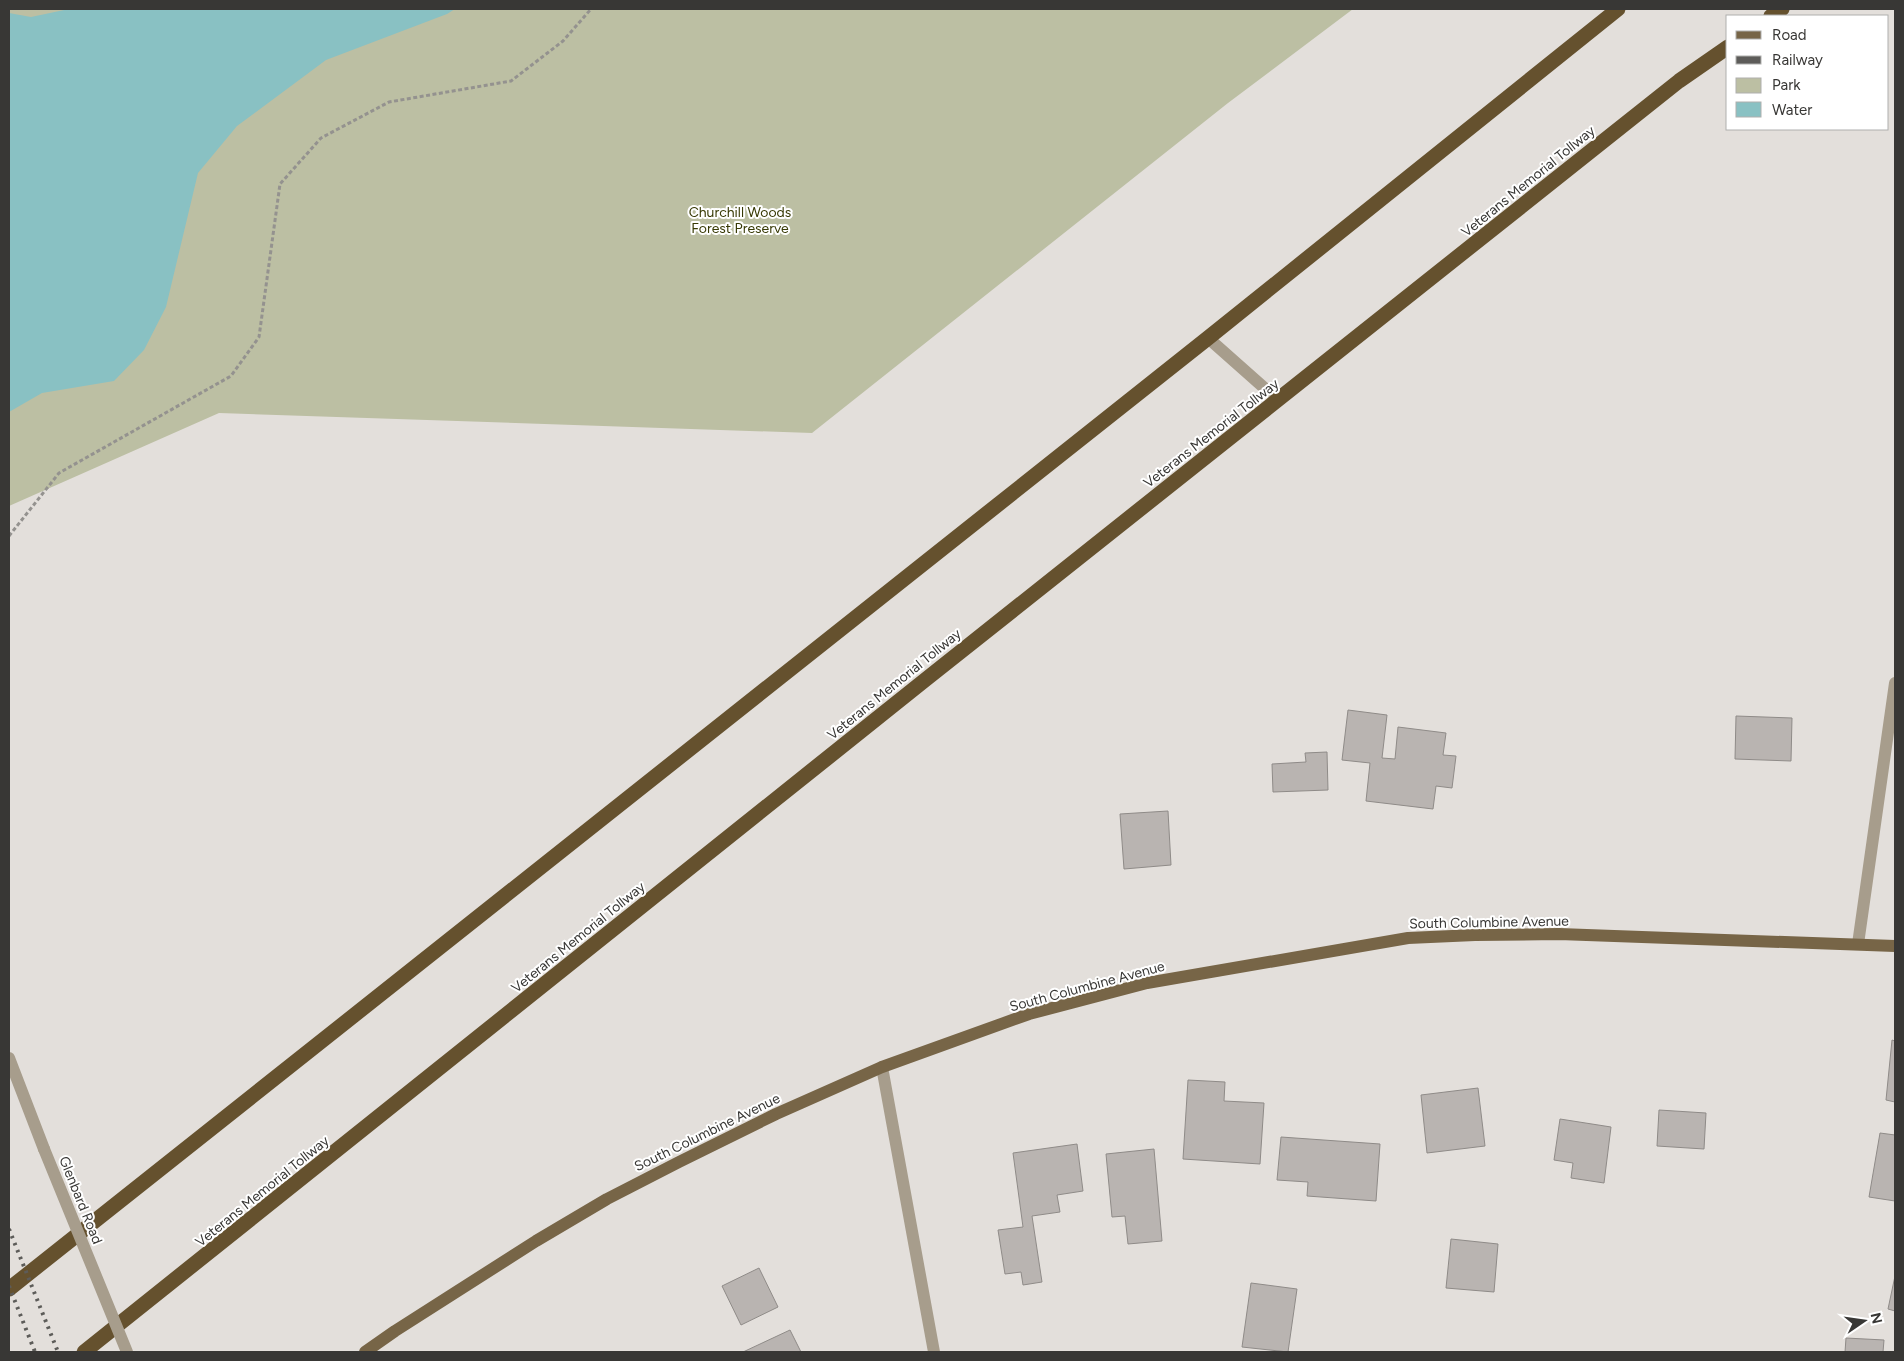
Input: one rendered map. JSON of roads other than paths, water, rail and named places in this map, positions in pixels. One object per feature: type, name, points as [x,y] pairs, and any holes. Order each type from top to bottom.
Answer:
[{"type":"highway","points":[[9,1289],[1208,338],[1618,9]]},
{"type":"highway","name":"Veterans Memorial Tollway","points":[[84,1352],[924,680],[1679,81],[1726,48]]},
{"type":"main road","name":"South Columbine Avenue","points":[[364,1352],[536,1241],[607,1199],[776,1114],[882,1067],[1029,1014],[1147,983],[1408,938],[1559,934],[1895,946]]},
{"type":"street","points":[[1208,338],[1278,400]]},
{"type":"street","points":[[1858,944],[1895,683]]},
{"type":"street","name":"Glenbard Road","points":[[9,1058],[127,1352]]},
{"type":"street","points":[[882,1067],[934,1352]]},
{"type":"water","points":[[69,9],[455,9],[447,14],[326,60],[237,126],[198,173],[166,307],[144,350],[114,381],[42,393],[9,412],[9,13],[31,17]]},
{"type":"railway","points":[[9,1229],[58,1352]]},
{"type":"railway","points":[[9,1286],[35,1352]]},
{"type":"park label","name":"Churchill Woods Forest Preserve","points":[[740,220]]}]
